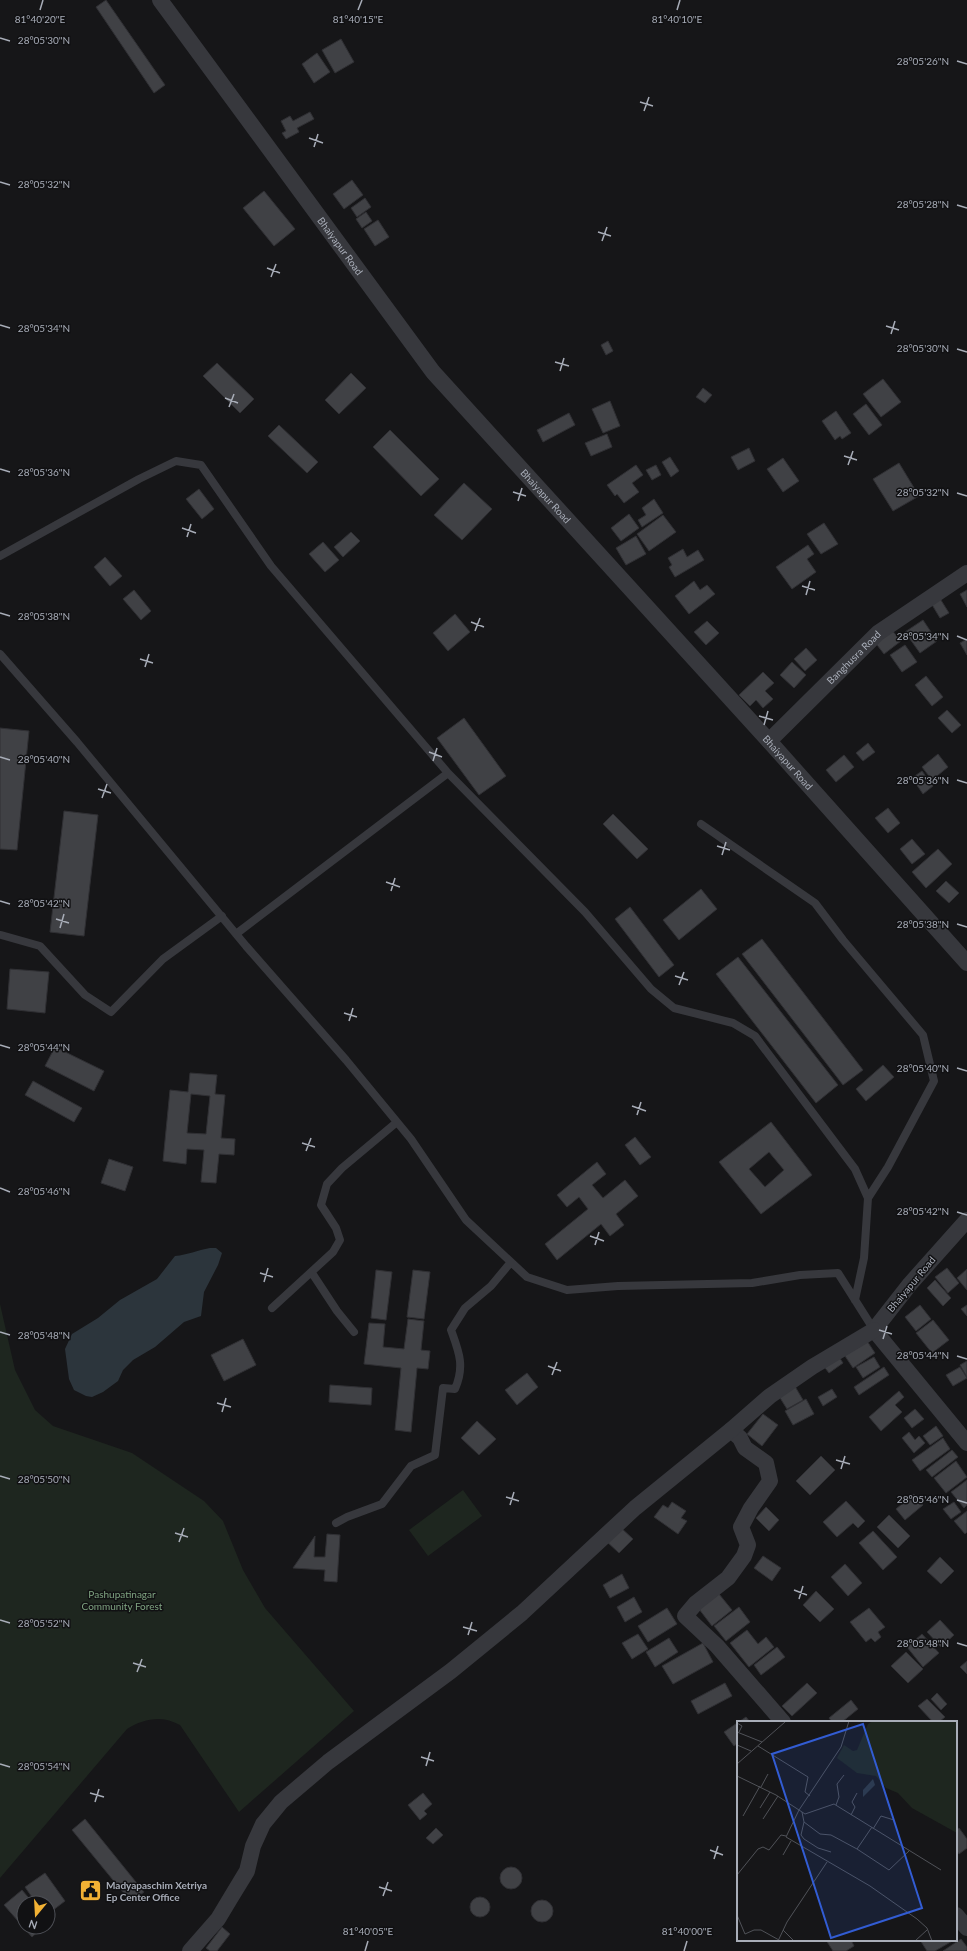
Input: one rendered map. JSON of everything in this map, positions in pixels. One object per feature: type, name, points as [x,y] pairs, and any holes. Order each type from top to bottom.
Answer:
[{"type":"street","name":"Bhaiyapur Road","points":[[160,0],[433,372],[770,741],[967,964]]},
{"type":"street","name":"Banghusra Road","points":[[770,741],[878,633],[967,573]]},
{"type":"street","name":"Bhaiyapur Road","points":[[874,1330],[910,1284],[967,1220]]},
{"type":"street","points":[[190,1951],[218,1919],[247,1871],[253,1846],[263,1824],[281,1802],[328,1762],[451,1671],[522,1613],[635,1508],[731,1430],[770,1396],[812,1367],[874,1330],[967,1443]]},
{"type":"street","points":[[731,1430],[740,1438],[745,1448],[766,1463],[770,1481],[751,1508],[741,1527],[748,1546],[744,1556],[728,1578],[696,1603],[686,1616],[717,1646],[782,1721]]},
{"type":"street","points":[[957,1916],[967,1928]]},
{"type":"lane","points":[[0,556],[139,479],[176,461],[201,465],[271,566],[448,772],[585,912],[651,989],[674,1008],[733,1023],[754,1036],[855,1169],[868,1198],[864,1258],[855,1300]]},
{"type":"lane","points":[[0,654],[77,742],[236,934],[346,1060],[411,1138],[466,1220],[527,1277],[567,1290],[618,1286],[752,1283],[800,1275],[838,1272],[874,1330]]},
{"type":"lane","points":[[236,934],[448,772]]},
{"type":"lane","points":[[702,824],[815,903],[848,946],[923,1035],[934,1081],[892,1160],[868,1198]]},
{"type":"lane","points":[[2,935],[40,946],[85,995],[111,1012],[163,959],[222,916]]},
{"type":"lane","points":[[272,1308],[333,1252],[340,1240],[336,1228],[321,1205],[327,1184],[342,1168],[397,1122]]},
{"type":"lane","points":[[336,1523],[382,1504],[411,1466],[435,1455],[443,1388],[455,1389],[461,1376],[459,1353],[451,1330],[465,1308],[491,1286],[511,1262]]},
{"type":"lane","points":[[312,1272],[337,1311],[354,1332]]},
{"type":"green space","name":"Pashupatinagar Community Forest","points":[[0,1304],[15,1370],[35,1410],[53,1426],[132,1453],[204,1501],[223,1521],[243,1570],[265,1608],[354,1711],[239,1812],[180,1725],[167,1720],[154,1719],[133,1725],[127,1729],[0,1878]]},
{"type":"green space","points":[[463,1490],[482,1516],[428,1556],[409,1530]]},
{"type":"shaded area","points":[[216,1248],[222,1253],[218,1265],[204,1292],[201,1316],[184,1322],[155,1347],[133,1360],[123,1370],[118,1381],[103,1392],[92,1397],[86,1396],[74,1390],[69,1379],[65,1349],[72,1334],[98,1318],[120,1300],[157,1279],[175,1256]]},
{"type":"building","points":[[106,0],[165,85],[154,93],[96,7]]},
{"type":"building","points":[[341,39],[354,62],[335,73],[322,50]]},
{"type":"building","points":[[317,53],[330,72],[314,83],[302,64]]},
{"type":"building","points":[[310,112],[314,119],[297,128],[299,132],[286,139],[282,133],[286,131],[281,121],[290,116],[293,121]]},
{"type":"building","points":[[352,180],[363,195],[344,209],[333,194]]},
{"type":"building","points":[[264,191],[295,229],[274,246],[243,208]]},
{"type":"building","points":[[365,198],[371,207],[357,217],[351,208]]},
{"type":"building","points":[[366,212],[372,221],[362,228],[356,219]]},
{"type":"building","points":[[378,220],[389,237],[375,246],[364,229]]},
{"type":"building","points":[[608,341],[613,351],[606,355],[601,345]]},
{"type":"building","points":[[217,363],[254,399],[240,413],[203,376]]},
{"type":"building","points":[[351,373],[366,388],[339,414],[325,400]]},
{"type":"building","points":[[883,379],[901,402],[881,417],[863,394]]},
{"type":"building","points":[[703,388],[712,395],[705,403],[696,397]]},
{"type":"building","points":[[610,401],[620,426],[603,433],[592,409]]},
{"type":"building","points":[[866,404],[882,425],[869,435],[853,414]]},
{"type":"building","points":[[836,411],[851,433],[842,439],[840,436],[835,440],[822,421]]},
{"type":"building","points":[[569,413],[575,425],[543,442],[537,430]]},
{"type":"building","points":[[279,425],[318,462],[307,473],[268,436]]},
{"type":"building","points":[[390,430],[439,479],[421,496],[373,447]]},
{"type":"building","points":[[607,434],[612,447],[591,456],[585,443]]},
{"type":"building","points":[[749,448],[755,461],[738,470],[731,457]]},
{"type":"building","points":[[670,457],[679,471],[671,477],[662,462]]},
{"type":"building","points":[[783,458],[799,481],[783,492],[767,469]]},
{"type":"building","points":[[899,463],[919,496],[893,511],[873,479]]},
{"type":"building","points":[[636,465],[643,475],[632,483],[639,492],[624,503],[617,494],[615,496],[607,485]]},
{"type":"building","points":[[656,465],[661,475],[652,480],[646,470]]},
{"type":"building","points":[[464,483],[492,509],[462,540],[434,515]]},
{"type":"building","points":[[199,489],[214,509],[202,519],[186,499]]},
{"type":"building","points":[[654,499],[663,513],[642,527],[638,520],[646,515],[642,508]]},
{"type":"building","points":[[629,514],[639,528],[621,541],[611,528]]},
{"type":"building","points":[[663,515],[676,532],[649,551],[637,534]]},
{"type":"building","points":[[824,523],[838,544],[821,554],[807,534]]},
{"type":"building","points":[[351,532],[360,541],[343,557],[334,547]]},
{"type":"building","points":[[636,536],[646,554],[626,565],[616,548]]},
{"type":"building","points":[[323,542],[339,560],[325,572],[309,554]]},
{"type":"building","points":[[808,545],[814,554],[807,559],[816,572],[792,589],[776,567]]},
{"type":"building","points":[[683,549],[687,557],[698,550],[704,560],[675,577],[669,567],[672,565],[668,558]]},
{"type":"building","points":[[105,557],[122,576],[110,586],[94,567]]},
{"type":"building","points":[[694,581],[700,590],[707,585],[715,594],[689,614],[675,596]]},
{"type":"building","points":[[134,590],[151,611],[141,620],[123,599]]},
{"type":"building","points":[[967,590],[967,607],[960,594]]},
{"type":"building","points":[[939,597],[949,613],[940,618],[931,603]]},
{"type":"building","points":[[455,614],[470,632],[448,651],[433,633]]},
{"type":"building","points":[[923,620],[937,641],[920,653],[905,632]]},
{"type":"building","points":[[707,621],[719,633],[706,645],[694,632]]},
{"type":"building","points":[[890,628],[901,641],[884,654],[874,641]]},
{"type":"building","points":[[967,639],[967,655],[960,643]]},
{"type":"building","points":[[905,645],[917,662],[902,672],[890,655]]},
{"type":"building","points":[[806,648],[817,660],[805,671],[794,659]]},
{"type":"building","points":[[792,662],[806,675],[794,688],[780,675]]},
{"type":"building","points":[[763,672],[774,683],[765,691],[773,699],[763,708],[756,700],[750,706],[739,695]]},
{"type":"building","points":[[926,676],[943,697],[932,706],[915,685]]},
{"type":"building","points":[[947,710],[961,725],[952,733],[938,718]]},
{"type":"building","points":[[464,718],[506,776],[479,795],[437,738]]},
{"type":"building","points":[[0,728],[29,731],[17,850],[0,849]]},
{"type":"building","points":[[868,743],[875,752],[863,761],[856,753]]},
{"type":"building","points":[[938,754],[948,767],[932,780],[922,767]]},
{"type":"building","points":[[844,755],[854,767],[836,782],[826,770]]},
{"type":"building","points":[[922,771],[933,786],[923,794],[912,778]]},
{"type":"building","points":[[888,808],[900,823],[888,833],[875,818]]},
{"type":"building","points":[[64,811],[98,815],[84,936],[50,932]]},
{"type":"building","points":[[613,814],[648,849],[637,859],[603,824]]},
{"type":"building","points":[[912,839],[925,854],[912,864],[900,849]]},
{"type":"building","points":[[938,849],[952,864],[926,888],[912,872]]},
{"type":"building","points":[[946,881],[959,893],[949,903],[936,891]]},
{"type":"building","points":[[701,889],[717,909],[679,940],[663,920]]},
{"type":"building","points":[[630,907],[674,965],[659,977],[615,919]]},
{"type":"building","points":[[762,939],[863,1070],[843,1085],[742,954]]},
{"type":"building","points":[[738,957],[838,1085],[816,1103],[716,974]]},
{"type":"building","points":[[10,969],[49,972],[45,1013],[7,1009]]},
{"type":"building","points":[[55,1047],[104,1071],[94,1091],[45,1066]]},
{"type":"building","points":[[883,1065],[894,1077],[866,1101],[856,1089]]},
{"type":"building","points":[[190,1073],[217,1075],[215,1094],[225,1095],[221,1138],[235,1139],[234,1155],[219,1154],[216,1183],[201,1182],[204,1150],[187,1149],[186,1164],[163,1161],[170,1090],[188,1092]],"holes":[[[191,1094],[210,1096],[206,1134],[187,1133]]]},
{"type":"building","points":[[33,1081],[82,1108],[74,1122],[25,1095]]},
{"type":"building","points":[[771,1122],[812,1175],[761,1214],[719,1162]],"holes":[[[769,1152],[784,1170],[765,1187],[749,1169]]]},
{"type":"building","points":[[635,1137],[651,1157],[640,1165],[625,1145]]},
{"type":"building","points":[[109,1159],[133,1167],[125,1191],[101,1183]]},
{"type":"building","points":[[597,1162],[606,1174],[592,1185],[603,1198],[625,1180],[638,1196],[616,1214],[624,1225],[610,1236],[601,1224],[557,1260],[545,1244],[588,1209],[579,1197],[567,1207],[557,1195]]},
{"type":"building","points":[[947,1268],[959,1283],[948,1293],[935,1277]]},
{"type":"building","points":[[967,1269],[967,1290],[957,1278]]},
{"type":"building","points":[[376,1270],[392,1272],[386,1320],[371,1318]]},
{"type":"building","points":[[413,1270],[430,1272],[424,1319],[407,1317]]},
{"type":"building","points":[[935,1280],[951,1298],[943,1306],[927,1288]]},
{"type":"building","points":[[920,1305],[931,1319],[916,1331],[905,1317]]},
{"type":"building","points":[[967,1305],[967,1316],[961,1309]]},
{"type":"building","points":[[408,1319],[424,1321],[421,1350],[430,1351],[428,1369],[417,1368],[411,1432],[395,1430],[401,1368],[364,1364],[369,1323],[385,1324],[383,1347],[404,1349]]},
{"type":"building","points":[[933,1320],[949,1340],[932,1353],[916,1333]]},
{"type":"building","points":[[865,1338],[875,1353],[853,1368],[843,1353]]},
{"type":"building","points":[[243,1339],[256,1365],[224,1381],[211,1355]]},
{"type":"building","points":[[837,1354],[843,1363],[829,1373],[822,1364]]},
{"type":"building","points":[[874,1357],[880,1367],[863,1378],[856,1367]]},
{"type":"building","points":[[967,1361],[967,1377],[960,1365]]},
{"type":"building","points":[[884,1367],[889,1375],[859,1395],[854,1387]]},
{"type":"building","points":[[960,1367],[967,1378],[953,1386],[946,1375]]},
{"type":"building","points":[[527,1373],[538,1387],[517,1405],[505,1390]]},
{"type":"building","points":[[793,1383],[803,1400],[787,1409],[777,1393]]},
{"type":"building","points":[[330,1385],[372,1388],[371,1405],[329,1402]]},
{"type":"building","points":[[832,1389],[837,1397],[823,1406],[818,1397]]},
{"type":"building","points":[[899,1391],[904,1397],[895,1405],[902,1412],[881,1431],[869,1417]]},
{"type":"building","points":[[806,1399],[814,1414],[793,1425],[785,1411]]},
{"type":"building","points":[[915,1409],[924,1419],[912,1428],[904,1418]]},
{"type":"building","points":[[763,1414],[778,1425],[762,1446],[747,1434]]},
{"type":"building","points":[[477,1421],[496,1439],[479,1455],[461,1438]]},
{"type":"building","points":[[936,1426],[943,1436],[930,1445],[923,1436]]},
{"type":"building","points":[[909,1432],[915,1440],[919,1436],[925,1443],[914,1453],[902,1438]]},
{"type":"building","points":[[943,1438],[950,1449],[920,1471],[912,1460]]},
{"type":"building","points":[[952,1450],[958,1457],[932,1477],[926,1470]]},
{"type":"building","points":[[821,1456],[835,1470],[810,1495],[796,1481]]},
{"type":"building","points":[[956,1461],[967,1477],[946,1493],[934,1478]]},
{"type":"building","points":[[967,1480],[967,1505],[964,1508],[951,1492]]},
{"type":"building","points":[[914,1494],[923,1505],[905,1520],[896,1509]]},
{"type":"building","points":[[846,1501],[865,1521],[858,1528],[853,1523],[837,1537],[823,1522]]},
{"type":"building","points":[[672,1502],[686,1511],[681,1518],[687,1521],[678,1534],[654,1517],[663,1505],[668,1508]]},
{"type":"building","points":[[954,1502],[961,1512],[951,1519],[943,1509]]},
{"type":"building","points":[[766,1507],[779,1520],[769,1531],[756,1518]]},
{"type":"building","points":[[967,1511],[967,1532],[965,1534],[954,1521]]},
{"type":"building","points":[[889,1515],[910,1536],[898,1548],[877,1527]]},
{"type":"building","points":[[619,1526],[633,1539],[619,1553],[605,1540]]},
{"type":"building","points":[[873,1531],[897,1557],[883,1570],[859,1543]]},
{"type":"building","points":[[327,1534],[340,1535],[337,1582],[324,1581],[325,1570],[293,1568],[315,1536],[314,1557],[325,1557]]},
{"type":"building","points":[[763,1556],[781,1568],[772,1581],[754,1568]]},
{"type":"building","points":[[940,1557],[954,1571],[941,1584],[927,1571]]},
{"type":"building","points":[[845,1564],[862,1583],[848,1596],[831,1577]]},
{"type":"building","points":[[622,1574],[629,1588],[610,1598],[603,1585]]},
{"type":"building","points":[[816,1591],[834,1609],[820,1622],[803,1605]]},
{"type":"building","points":[[719,1594],[732,1610],[712,1626],[699,1609]]},
{"type":"building","points":[[634,1597],[642,1612],[625,1622],[617,1607]]},
{"type":"building","points":[[739,1607],[750,1622],[726,1641],[714,1626]]},
{"type":"building","points":[[667,1608],[677,1624],[648,1642],[638,1626]]},
{"type":"building","points":[[869,1608],[885,1627],[878,1632],[881,1637],[875,1642],[871,1638],[866,1642],[850,1622]]},
{"type":"building","points":[[940,1620],[954,1635],[941,1647],[927,1632]]},
{"type":"building","points":[[747,1630],[758,1644],[766,1637],[774,1647],[749,1667],[730,1643]]},
{"type":"building","points":[[638,1634],[648,1649],[632,1659],[622,1643]]},
{"type":"building","points":[[922,1634],[939,1653],[923,1667],[907,1647]]},
{"type":"building","points":[[669,1638],[678,1652],[655,1667],[646,1652]]},
{"type":"building","points":[[703,1643],[713,1662],[673,1684],[662,1666]]},
{"type":"building","points":[[777,1647],[785,1657],[761,1675],[754,1665]]},
{"type":"building","points":[[906,1652],[923,1669],[908,1683],[891,1666]]},
{"type":"building","points":[[967,1661],[967,1674],[960,1667]]},
{"type":"building","points":[[725,1683],[732,1696],[698,1714],[691,1701]]},
{"type":"building","points":[[807,1683],[817,1693],[792,1716],[782,1706]]},
{"type":"building","points":[[937,1693],[947,1704],[941,1710],[931,1699]]},
{"type":"building","points":[[927,1699],[945,1717],[940,1721],[932,1721],[918,1706]]},
{"type":"building","points":[[851,1700],[858,1709],[843,1721],[831,1721],[829,1718]]},
{"type":"building","points":[[746,1717],[749,1721],[740,1721]]},
{"type":"building","points":[[737,1723],[737,1744],[734,1746],[724,1732]]},
{"type":"building","points":[[423,1793],[432,1804],[424,1811],[427,1814],[420,1820],[408,1805]]},
{"type":"building","points":[[85,1819],[144,1892],[131,1902],[72,1830]]},
{"type":"building","points":[[436,1828],[443,1835],[433,1844],[426,1838]]},
{"type":"building","points":[[959,1828],[967,1839],[967,1848],[959,1854],[957,1851],[957,1829]]},
{"type":"building","points":[[511,1867],[519,1870],[522,1878],[519,1886],[511,1889],[503,1886],[500,1878],[503,1870]]},
{"type":"building","points":[[45,1873],[65,1901],[56,1908],[56,1895],[30,1895],[25,1887]]},
{"type":"building","points":[[22,1890],[26,1895],[16,1895]]},
{"type":"building","points":[[16,1895],[16,1919],[4,1905]]},
{"type":"building","points":[[476,1897],[484,1897],[490,1903],[490,1911],[484,1917],[476,1917],[470,1911],[470,1903]]},
{"type":"building","points":[[542,1900],[546,1901],[552,1907],[552,1915],[546,1921],[542,1922],[538,1921],[532,1915],[531,1911],[532,1907],[538,1901]]},
{"type":"building","points":[[222,1927],[230,1934],[217,1951],[210,1951],[206,1948]]},
{"type":"building","points":[[961,1939],[967,1947],[967,1951],[943,1951]]},
{"type":"building","points":[[827,1941],[852,1941],[854,1946],[846,1951],[833,1951]]},
{"type":"building","points":[[921,1941],[952,1941],[935,1951],[927,1951]]},
{"type":"place","name":"Madyapaschim Xetriya Ep Center Office","points":[[90,1891]]}]
